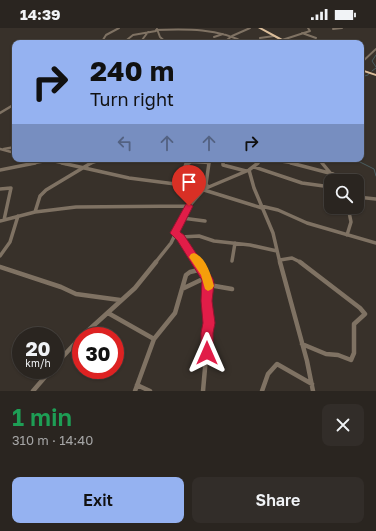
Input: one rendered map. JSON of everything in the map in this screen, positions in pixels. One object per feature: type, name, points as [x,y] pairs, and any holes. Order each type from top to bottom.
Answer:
[{"type":"highway","points":[[260,28],[282,40]]},
{"type":"highway","points":[[364,72],[376,74]]},
{"type":"street","points":[[103,40],[107,34],[119,28]]},
{"type":"street","points":[[227,40],[250,28]]},
{"type":"street","points":[[282,40],[310,30],[308,28]]},
{"type":"street","points":[[333,28],[342,28]]},
{"type":"street","points":[[125,40],[128,37],[156,29],[210,29],[241,40]]},
{"type":"street","points":[[156,29],[162,40]]},
{"type":"street","points":[[142,40],[148,32]]},
{"type":"street","points":[[302,33],[316,38]]},
{"type":"street","points":[[214,36],[225,34]]},
{"type":"street","points":[[260,38],[274,36]]},
{"type":"street","points":[[364,60],[376,50]]},
{"type":"street","points":[[0,113],[12,106]]},
{"type":"street","points":[[1,149],[12,147]]},
{"type":"street","points":[[1,149],[12,152]]},
{"type":"street","points":[[0,170],[39,162]]},
{"type":"street","points":[[58,162],[128,178],[206,188],[262,207],[278,210],[307,223],[376,243]]},
{"type":"street","points":[[35,212],[36,205],[42,193],[93,162]]},
{"type":"street","points":[[183,185],[184,169],[186,164],[192,162]]},
{"type":"street","points":[[206,188],[209,162]]},
{"type":"street","points":[[224,162],[223,165],[247,170]]},
{"type":"street","points":[[92,327],[120,300],[135,288],[163,254],[189,206],[206,188],[254,167],[260,162]]},
{"type":"street","points":[[284,162],[303,165],[331,174]]},
{"type":"street","points":[[321,162],[333,174]]},
{"type":"street","points":[[254,167],[297,181],[324,186]]},
{"type":"street","points":[[247,170],[271,227],[313,391]]},
{"type":"street","points":[[0,189],[12,188],[2,220]]},
{"type":"street","points":[[364,198],[376,199]]},
{"type":"street","points":[[2,220],[35,212],[76,206],[189,206]]},
{"type":"street","points":[[348,235],[351,222],[349,214]]},
{"type":"street","points":[[0,256],[10,242],[18,216]]},
{"type":"street","points":[[182,218],[205,221]]},
{"type":"street","points":[[175,233],[181,237],[203,269],[209,284],[207,301],[209,328],[207,333],[207,353],[203,391]]},
{"type":"street","points":[[181,237],[198,236],[214,241],[250,245],[277,251]]},
{"type":"street","points":[[232,261],[235,243]]},
{"type":"street","points":[[280,260],[292,258],[306,265],[360,308],[365,314],[362,319],[354,324],[354,353],[351,360],[338,355],[326,354],[302,344]]},
{"type":"street","points":[[0,267],[61,287],[76,294],[120,300]]},
{"type":"street","points":[[135,391],[154,339],[175,313],[187,273],[203,269]]},
{"type":"street","points":[[182,289],[207,277]]},
{"type":"street","points":[[209,284],[232,289]]},
{"type":"street","points":[[108,312],[154,339]]},
{"type":"street","points":[[64,356],[72,347]]},
{"type":"street","points":[[262,391],[268,374],[277,364],[312,384]]},
{"type":"street","points":[[33,391],[43,379]]},
{"type":"street","points":[[137,385],[150,391]]},
{"type":"waterway","points":[[376,55],[372,61],[376,67]]},
{"type":"waterway","points":[[372,71],[376,68]]},
{"type":"waterway","points":[[364,76],[369,73]]},
{"type":"waterway","points":[[360,162],[374,169],[376,176]]},
{"type":"slow traffic","points":[[194,257],[206,274],[209,284],[208,286]]},
{"type":"route","points":[[189,206],[175,233],[181,237],[203,269],[208,279],[207,306],[209,328],[207,333],[207,353]]}]
